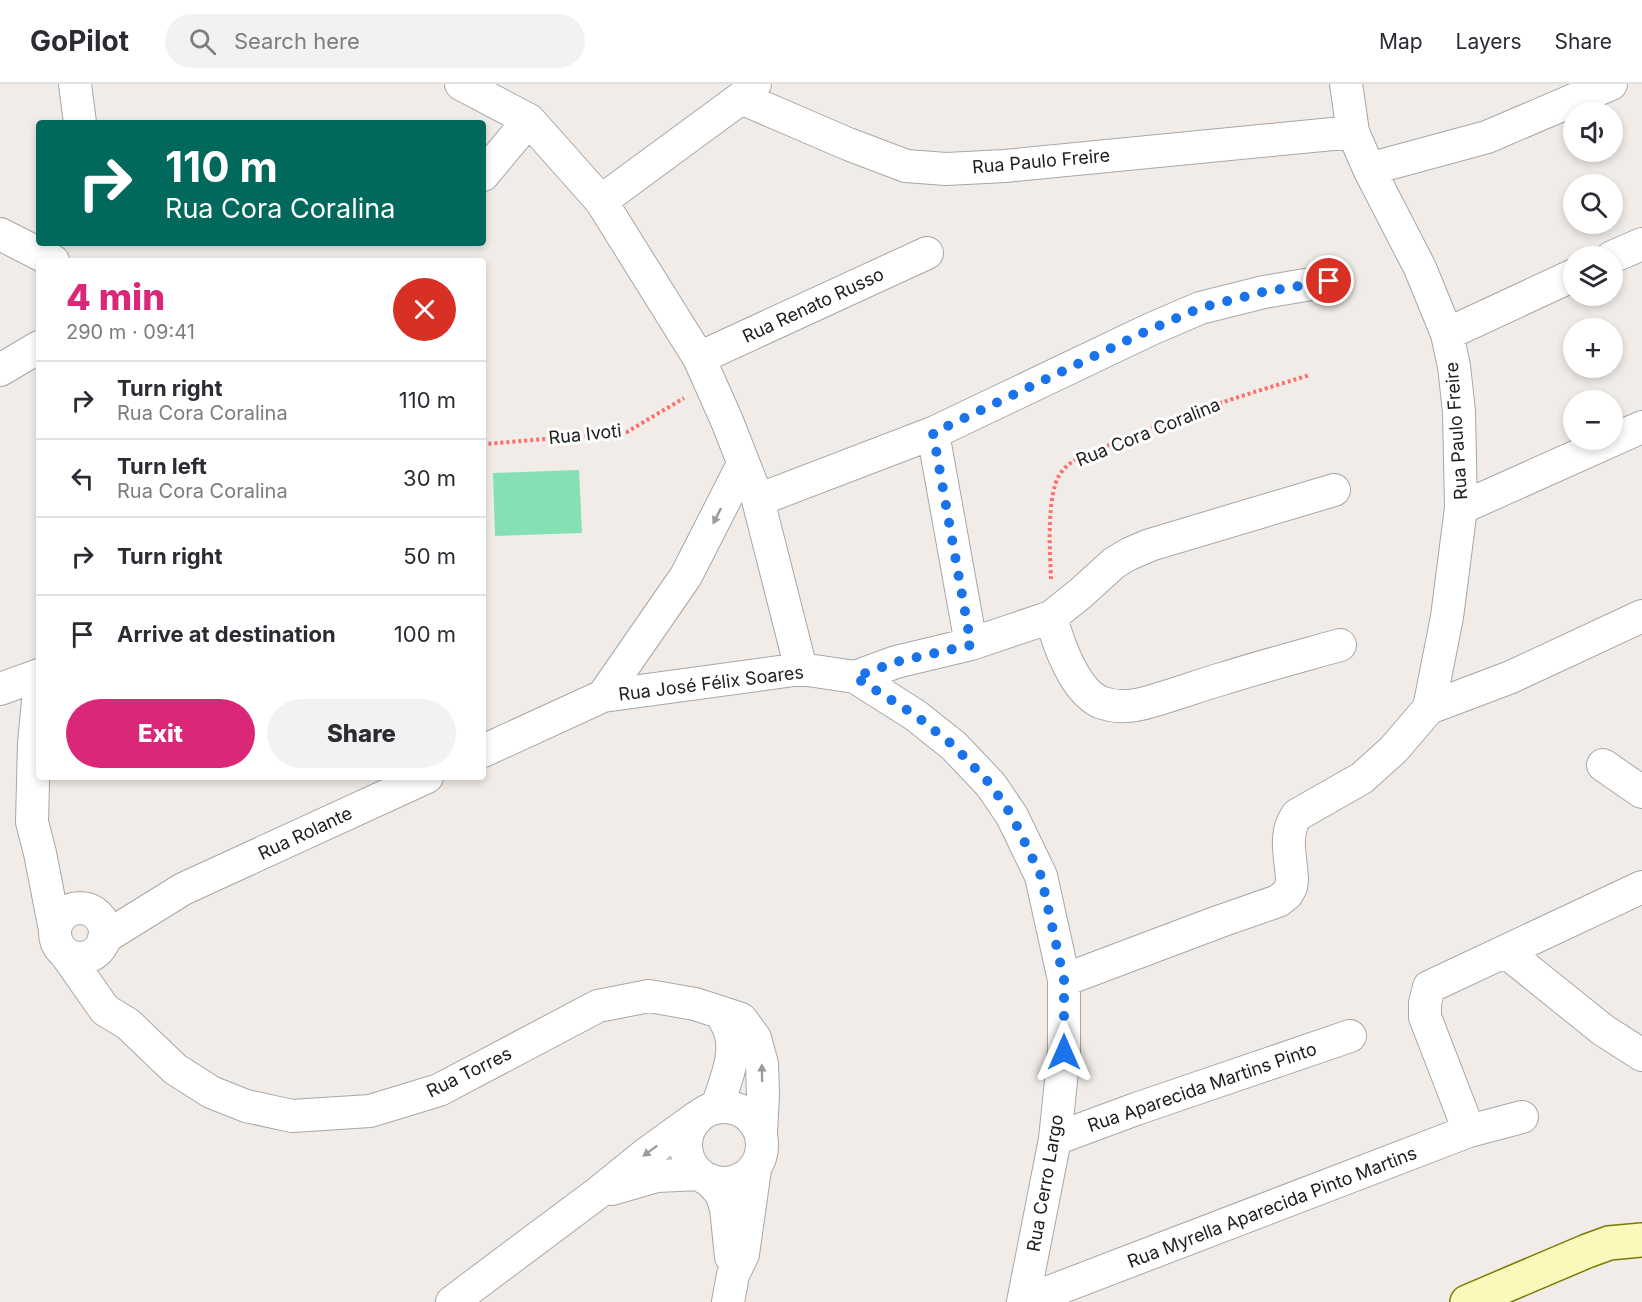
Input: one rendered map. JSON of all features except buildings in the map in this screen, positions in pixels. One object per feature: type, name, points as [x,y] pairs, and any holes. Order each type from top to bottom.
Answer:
[{"type":"street","points":[[75,84],[80,120]]},
{"type":"street","points":[[461,84],[529,120],[601,201],[704,370],[758,500],[801,669]]},
{"type":"street","name":"Rua Paulo Freire","points":[[1346,84],[1353,132],[1369,169],[1420,268],[1447,334],[1454,366],[1459,412],[1461,508],[1447,617],[1429,708]]},
{"type":"street","points":[[1369,169],[1487,137],[1611,84]]},
{"type":"street","points":[[601,201],[748,91]]},
{"type":"street","name":"Rua Paulo Freire","points":[[748,91],[848,144],[906,166],[946,169],[1005,166],[1353,132]]},
{"type":"street","points":[[486,171],[529,120]]},
{"type":"street","points":[[0,234],[47,258]]},
{"type":"street","points":[[1623,252],[1642,244]]},
{"type":"street","name":"Rua Renato Russo","points":[[704,370],[927,253]]},
{"type":"street","points":[[1447,334],[1563,280]]},
{"type":"street","points":[[758,500],[933,433],[1200,308],[1263,292],[1329,281]]},
{"type":"street","points":[[0,370],[36,349]]},
{"type":"street","points":[[1461,508],[1642,427]]},
{"type":"street","points":[[933,433],[971,645]]},
{"type":"street","points":[[486,750],[603,696],[686,576],[743,464]]},
{"type":"street","points":[[855,677],[896,662],[971,645],[1051,617],[1114,563],[1150,545],[1334,490]]},
{"type":"street","points":[[1064,980],[1278,901],[1287,894],[1291,887],[1288,830],[1291,822],[1297,815],[1362,778],[1394,749],[1429,708],[1511,677],[1642,616]]},
{"type":"street","points":[[1051,617],[1064,657],[1084,690],[1098,701],[1110,706],[1140,704],[1340,645]]},
{"type":"street","name":"Rua José Félix Soares","points":[[603,696],[801,669],[855,677]]},
{"type":"street","points":[[0,689],[36,676]]},
{"type":"street","name":"Rua Cerro Largo","points":[[855,677],[931,727],[954,746],[991,785],[1012,816],[1041,876],[1064,980],[1064,1052],[1055,1138],[1023,1302]]},
{"type":"street","name":"Rua Torres","points":[[36,722],[32,822],[60,942],[105,1010],[128,1024],[175,1069],[211,1092],[246,1106],[292,1116],[370,1111],[440,1090],[598,1006],[649,996],[695,1004],[741,1019],[755,1038],[762,1064],[761,1132]]},
{"type":"street","points":[[1603,765],[1642,792]]},
{"type":"street","name":"Rua Rolante","points":[[95,926],[183,889],[420,780]]},
{"type":"street","name":"Rua Torres","points":[[40,853],[57,880],[95,926],[111,986],[128,1024]]},
{"type":"street","points":[[1469,1131],[1425,1017],[1425,1003],[1429,987],[1642,887]]},
{"type":"street","points":[[77,908],[95,926],[95,953],[80,957],[72,956],[60,942],[57,922],[69,910],[77,908]]},
{"type":"street","points":[[1506,952],[1603,1030],[1642,1055]]},
{"type":"street","points":[[720,1012],[730,1029],[733,1044],[730,1065],[707,1112],[690,1128],[686,1141],[687,1154],[692,1165],[721,1193],[726,1208],[730,1289]]},
{"type":"street","name":"Rua Aparecida Martins Pinto","points":[[1055,1138],[1350,1036]]},
{"type":"street","points":[[452,1302],[646,1154],[707,1112],[733,1107],[745,1112],[755,1121],[761,1132],[763,1145],[761,1158],[755,1169],[746,1177],[734,1182],[722,1183],[705,1178],[657,1176],[599,1192]]},
{"type":"street","name":"Rua Myrella Aparecida Pinto Martins","points":[[1023,1302],[1469,1131],[1522,1117]]},
{"type":"street","points":[[730,1289],[743,1254],[755,1169]]},
{"type":"street","points":[[1467,1302],[1587,1251],[1609,1244],[1642,1240]]},
{"type":"path","name":"Rua Ivoti","points":[[486,444],[627,432],[704,370]]},
{"type":"path","name":"Rua Cora Coralina","points":[[1051,617],[1050,541],[1054,486],[1066,465],[1136,433],[1226,400],[1310,375]]},
{"type":"green space","points":[[579,470],[582,533],[495,536],[493,473]]},
{"type":"route","points":[[1064,1052],[1064,980],[1041,876],[1012,816],[991,785],[954,746],[915,715],[855,677],[896,662],[971,645],[933,433],[1200,308],[1263,292],[1329,281]]}]
